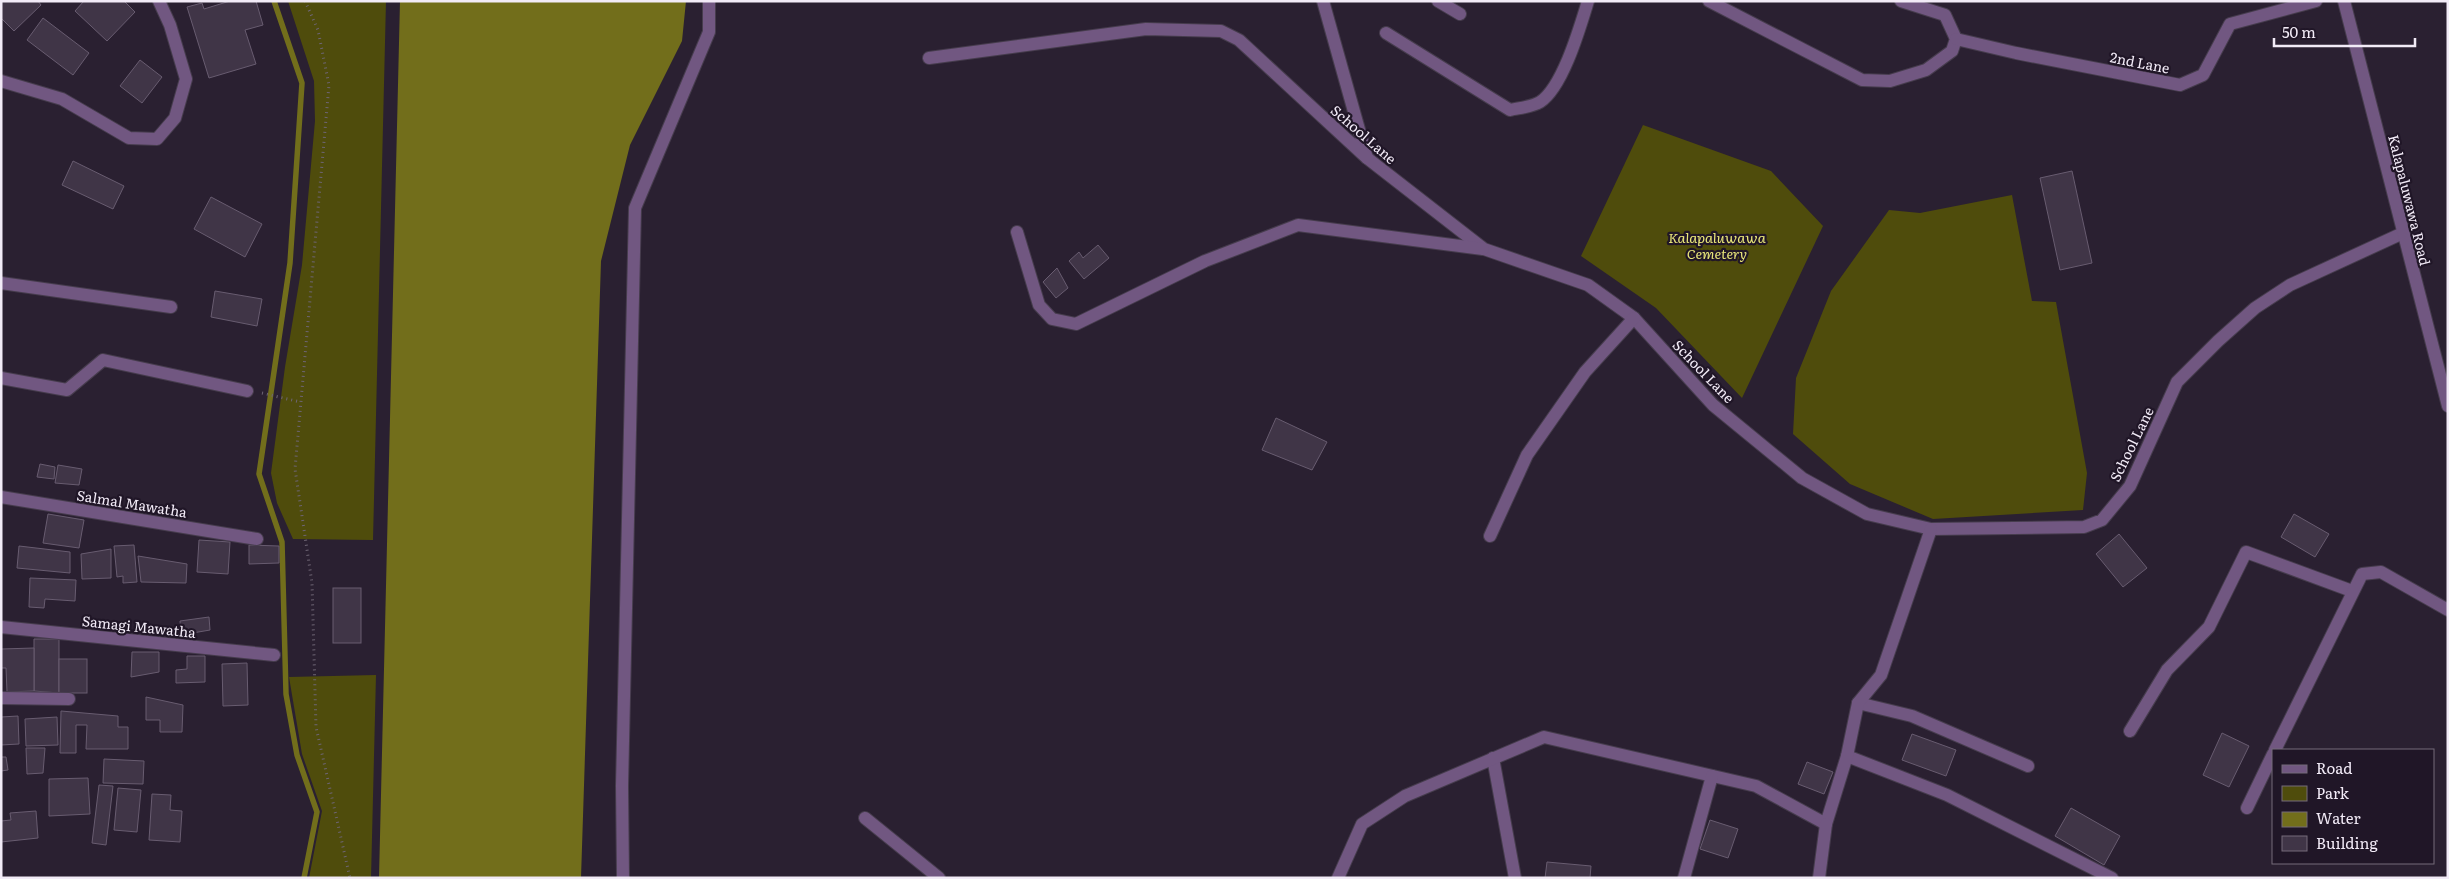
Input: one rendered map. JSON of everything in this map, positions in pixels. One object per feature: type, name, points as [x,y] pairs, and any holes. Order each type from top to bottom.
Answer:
[{"type":"street","points":[[1,82],[62,99],[129,138],[156,139],[175,118],[186,79],[170,25],[159,1]]},
{"type":"street","points":[[623,878],[622,786],[635,208],[709,32],[709,1]]},
{"type":"street","points":[[1323,1],[1367,158]]},
{"type":"street","points":[[1438,1],[1460,14]]},
{"type":"street","points":[[1386,33],[1510,110],[1539,103],[1555,88],[1580,29],[1588,1]]},
{"type":"street","points":[[1709,1],[1862,80],[1890,81],[1926,70],[1952,51],[1956,39],[1945,15],[1901,1]]},
{"type":"street","name":"2nd Lane","points":[[1956,39],[2016,53],[2180,85],[2203,75],[2230,24],[2316,1]]},
{"type":"street","name":"Kalapaluwawa Road","points":[[2344,1],[2448,406]]},
{"type":"street","name":"School Lane","points":[[929,58],[1146,29],[1221,31],[1239,40],[1367,158],[1484,250],[1588,285],[1634,318],[1713,405],[1802,478],[1867,514],[1931,529],[2084,527],[2102,520],[2130,486],[2177,382],[2218,341],[2255,308],[2290,285],[2403,233]]},
{"type":"street","points":[[1017,232],[1039,305],[1052,319],[1076,324],[1205,261],[1298,225],[1484,250]]},
{"type":"street","points":[[1,283],[171,307]]},
{"type":"street","points":[[1490,536],[1528,455],[1585,372],[1634,318]]},
{"type":"street","points":[[1,378],[67,390],[102,360],[246,391]]},
{"type":"street","name":"Salmal Mawatha","points":[[1,496],[257,538]]},
{"type":"street","points":[[1818,878],[1826,824],[1847,756],[1858,703],[1881,674],[1931,529]]},
{"type":"street","points":[[2130,731],[2167,670],[2209,628],[2246,552],[2352,591]]},
{"type":"street","points":[[2275,749],[2362,574],[2382,572],[2448,610]]},
{"type":"street","name":"Samagi Mawatha","points":[[1,627],[274,655]]},
{"type":"street","points":[[1,698],[69,699]]},
{"type":"street","points":[[1858,703],[1912,716],[2028,766]]},
{"type":"street","points":[[1338,878],[1362,824],[1405,796],[1544,737],[1756,786],[1826,824]]},
{"type":"street","points":[[1847,756],[1947,795],[2112,878]]},
{"type":"street","points":[[2247,808],[2272,756]]},
{"type":"street","points":[[1493,758],[1515,878]]},
{"type":"street","points":[[1684,878],[1712,776]]},
{"type":"street","points":[[865,818],[939,878]]},
{"type":"path","points":[[305,1],[318,30],[329,85],[295,469],[312,583],[316,727],[350,878]]},
{"type":"path","points":[[264,393],[300,402]]},
{"type":"green space","points":[[288,1],[386,1],[373,540],[293,539],[277,503],[271,473],[285,367],[302,265],[315,121],[314,81]]},
{"type":"green space","name":"Kalapaluwawa Cemetery","points":[[1643,125],[1771,171],[1823,226],[1742,398],[1656,308],[1581,256]]},
{"type":"green space","points":[[2012,195],[2032,301],[2056,302],[2087,473],[2083,510],[1933,519],[1850,484],[1793,434],[1796,378],[1831,291],[1889,210],[1920,213]]},
{"type":"green space","points":[[376,675],[371,878],[309,878],[322,811],[302,754],[289,677]]},
{"type":"water","points":[[400,1],[686,1],[682,41],[630,145],[601,261],[581,878],[379,878]]},
{"type":"building","points":[[1,1],[38,1],[41,5],[14,31],[1,18]]},
{"type":"building","points":[[84,1],[124,1],[135,12],[107,41],[75,11]]},
{"type":"building","points":[[230,1],[256,1],[263,25],[245,30],[256,64],[209,78],[187,7],[202,3],[204,9]]},
{"type":"building","points":[[43,18],[89,53],[73,75],[27,40]]},
{"type":"building","points":[[140,60],[162,77],[142,103],[120,86]]},
{"type":"building","points":[[73,161],[124,186],[113,209],[62,185]]},
{"type":"building","points":[[2072,171],[2092,263],[2060,270],[2040,178]]},
{"type":"building","points":[[211,197],[262,224],[245,257],[194,229]]},
{"type":"building","points":[[1098,245],[1109,258],[1084,279],[1069,261],[1079,252],[1083,258]]},
{"type":"building","points":[[1057,268],[1068,288],[1056,298],[1043,282]]},
{"type":"building","points":[[215,291],[262,299],[257,326],[211,317]]},
{"type":"building","points":[[1276,418],[1327,442],[1312,470],[1262,450]]},
{"type":"building","points":[[40,464],[55,467],[54,479],[37,477]]},
{"type":"building","points":[[58,465],[82,469],[79,485],[55,483]]},
{"type":"building","points":[[48,514],[84,520],[79,548],[43,543]]},
{"type":"building","points":[[2294,514],[2329,534],[2315,557],[2281,537]]},
{"type":"building","points":[[2119,534],[2147,568],[2123,587],[2096,554]]},
{"type":"building","points":[[199,540],[230,542],[228,574],[197,572]]},
{"type":"building","points":[[134,545],[137,582],[123,583],[123,576],[117,577],[114,546]]},
{"type":"building","points":[[249,545],[279,546],[279,563],[249,564]]},
{"type":"building","points":[[19,546],[70,552],[70,573],[17,568]]},
{"type":"building","points":[[111,549],[111,578],[82,579],[81,554]]},
{"type":"building","points":[[138,556],[187,564],[186,583],[141,582]]},
{"type":"building","points":[[30,578],[76,580],[75,601],[45,599],[44,608],[29,607]]},
{"type":"building","points":[[333,588],[361,588],[361,643],[333,643]]},
{"type":"building","points":[[209,617],[210,630],[181,635],[180,621]]},
{"type":"building","points":[[34,639],[59,639],[59,693],[34,691]]},
{"type":"building","points":[[34,648],[34,691],[7,692],[6,668],[1,668],[1,649]]},
{"type":"building","points":[[132,652],[159,652],[159,672],[131,677]]},
{"type":"building","points":[[187,656],[205,656],[205,682],[176,683],[176,670],[187,669]]},
{"type":"building","points":[[59,659],[87,659],[87,693],[59,693]]},
{"type":"building","points":[[247,663],[248,705],[223,706],[222,664]]},
{"type":"building","points":[[146,697],[183,705],[182,732],[160,732],[160,720],[146,720]]},
{"type":"building","points":[[61,711],[118,716],[118,727],[128,727],[128,749],[86,749],[87,725],[76,725],[76,753],[60,753]]},
{"type":"building","points":[[18,716],[19,744],[1,745],[1,717]]},
{"type":"building","points":[[57,717],[58,745],[26,746],[25,719]]},
{"type":"building","points":[[2222,733],[2249,746],[2229,787],[2203,775]]},
{"type":"building","points":[[1912,734],[1956,750],[1946,776],[1902,760]]},
{"type":"building","points":[[26,748],[45,748],[43,773],[27,774]]},
{"type":"building","points":[[1,757],[6,757],[8,770],[1,771]]},
{"type":"building","points":[[104,759],[144,761],[143,784],[103,783]]},
{"type":"building","points":[[1807,762],[1833,772],[1824,794],[1798,784]]},
{"type":"building","points":[[88,778],[90,814],[49,816],[49,779]]},
{"type":"building","points":[[99,785],[113,786],[106,845],[92,843]]},
{"type":"building","points":[[118,788],[141,790],[137,832],[114,830]]},
{"type":"building","points":[[152,794],[171,795],[170,810],[182,811],[180,842],[149,840]]},
{"type":"building","points":[[2071,808],[2120,836],[2104,865],[2055,836]]},
{"type":"building","points":[[36,811],[38,838],[1,842],[1,821],[11,820],[10,813]]},
{"type":"building","points":[[1710,820],[1738,829],[1728,858],[1700,849]]},
{"type":"building","points":[[1547,862],[1591,866],[1590,878],[1545,878]]},
{"type":"waterway","points":[[274,1],[302,83],[290,263],[259,474],[282,542],[286,694],[297,755],[317,812],[304,878]]}]
